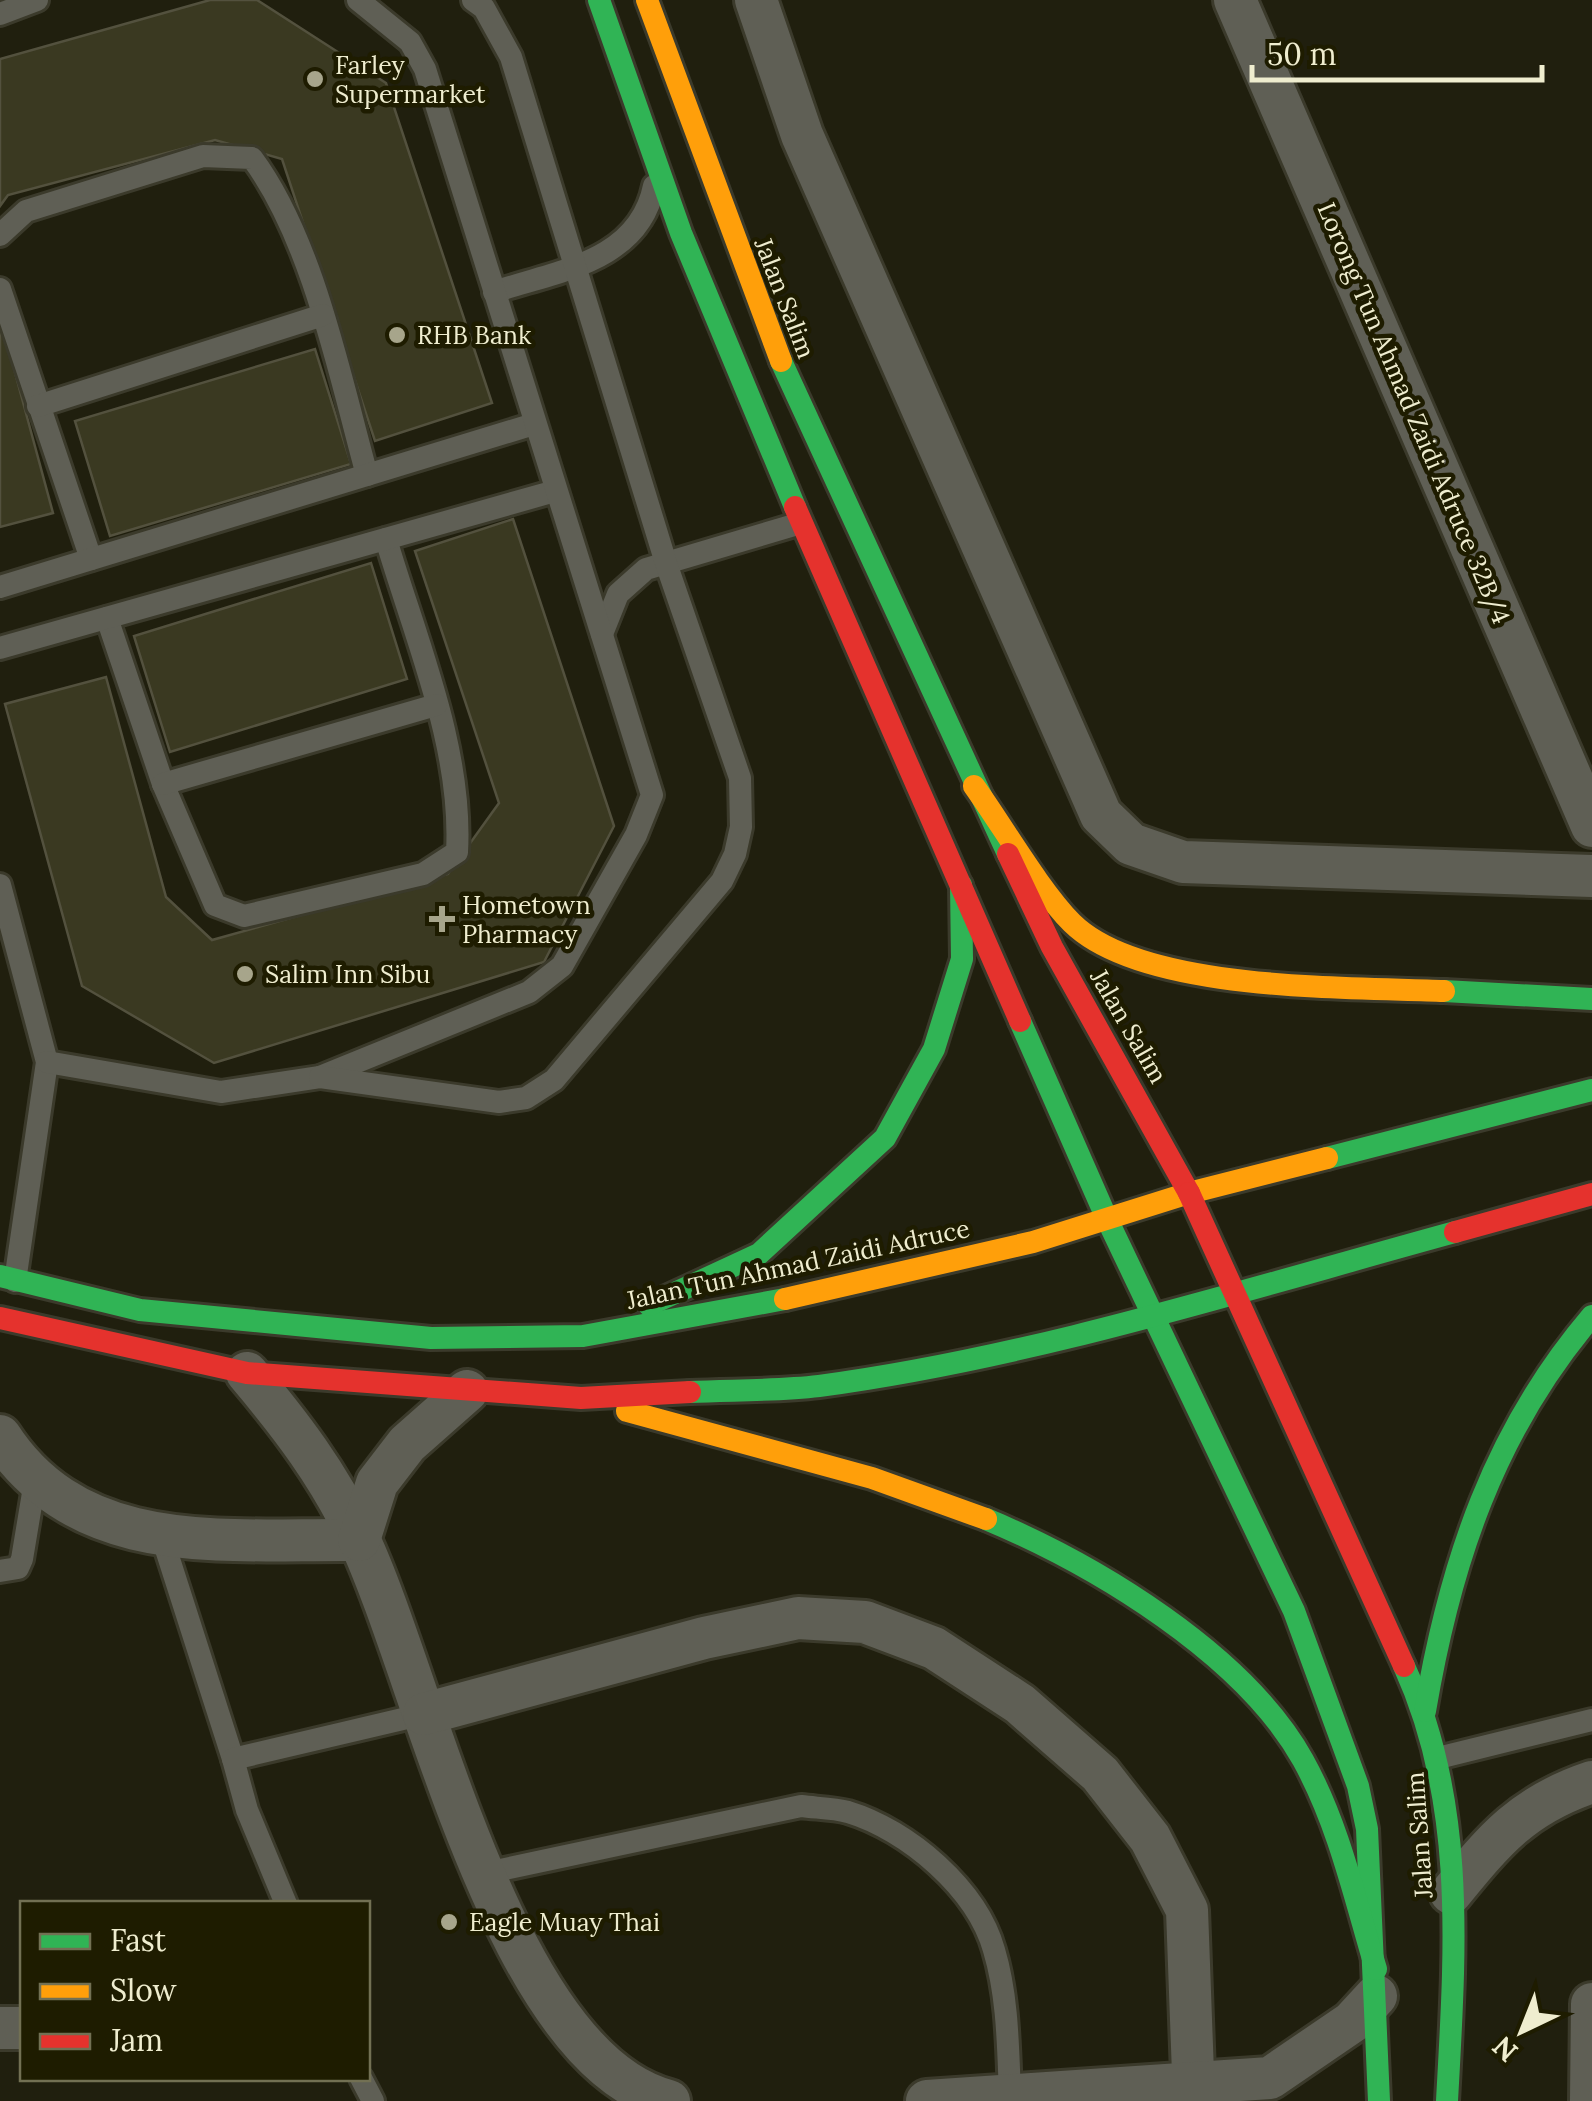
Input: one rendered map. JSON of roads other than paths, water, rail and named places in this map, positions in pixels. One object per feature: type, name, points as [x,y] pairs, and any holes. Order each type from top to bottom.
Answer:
[{"type":"main road","name":"Jalan Salim","points":[[599,0],[658,168],[800,523],[1151,1316],[1294,1611],[1358,1786],[1367,1829],[1378,2101]]},
{"type":"main road","name":"Jalan Salim","points":[[647,0],[795,400],[1052,947],[1189,1193],[1238,1292],[1426,1711],[1442,1758],[1454,1944],[1448,2101]]},
{"type":"main road","points":[[974,786],[1073,924],[1121,955],[1182,971],[1278,983],[1592,999]]},
{"type":"main road","points":[[582,1336],[759,1254],[885,1138],[934,1049],[962,959],[961,885]]},
{"type":"main road","name":"Jalan Tun Ahmad Zaidi Adruce","points":[[3,1303],[140,1310],[431,1338],[582,1336],[751,1307],[1033,1242],[1189,1193],[1592,1090]]},
{"type":"main road","points":[[3,1303],[248,1374],[581,1398],[817,1386],[957,1361],[1151,1316],[1592,1194]]},
{"type":"main road","points":[[1426,1711],[1436,1640],[1458,1559],[1498,1459],[1564,1345],[1592,1316]]},
{"type":"main road","points":[[581,1398],[880,1481],[1014,1528],[1117,1580],[1204,1647],[1286,1733],[1320,1793],[1376,1982]]},
{"type":"street","points":[[756,0],[802,136],[1101,815],[1132,844],[1184,862],[1592,876]]},
{"type":"street","name":"Lorong Tun Ahmad Zaidi Adruce 32B/4","points":[[1235,0],[1592,826]]},
{"type":"street","points":[[248,1374],[303,1440],[359,1540],[508,1930],[553,2009],[602,2064],[654,2097],[669,2101]]},
{"type":"street","points":[[359,1540],[376,1483],[407,1444],[468,1391]]},
{"type":"street","points":[[0,1436],[35,1480],[87,1515],[162,1537],[359,1540]]},
{"type":"street","points":[[424,1714],[704,1638],[798,1618],[865,1622],[934,1648],[1020,1704],[1100,1774],[1150,1838],[1187,1910],[1193,2092]]},
{"type":"street","points":[[1451,1893],[1504,1829],[1558,1793],[1592,1782]]},
{"type":"street","points":[[927,2101],[1284,2090],[1352,2022],[1376,1982]]},
{"type":"street","points":[[1591,2101],[1592,2004]]},
{"type":"lane","points":[[0,14],[36,0]]},
{"type":"lane","points":[[47,1062],[221,1092],[320,1077],[529,992],[562,966],[636,835],[652,795],[425,69],[410,42],[358,0]]},
{"type":"lane","points":[[320,1077],[499,1102],[526,1098],[554,1080],[722,881],[736,854],[741,828],[740,778],[666,563],[511,57],[484,8],[473,0]]},
{"type":"lane","points":[[0,236],[26,212],[203,156],[252,158],[274,188],[323,316],[367,475]]},
{"type":"lane","points":[[494,292],[608,254],[634,233],[651,203],[658,168]]},
{"type":"lane","points":[[0,289],[91,560]]},
{"type":"lane","points":[[38,406],[323,316]]},
{"type":"lane","points":[[0,588],[534,424]]},
{"type":"lane","points":[[0,648],[555,492]]},
{"type":"lane","points":[[602,634],[629,580],[666,563],[800,523]]},
{"type":"lane","points":[[107,618],[164,784],[215,904],[244,916],[423,874],[458,852],[460,812],[436,706],[386,539]]},
{"type":"lane","points":[[164,784],[436,706]]},
{"type":"lane","points":[[0,885],[47,1062],[3,1303]]},
{"type":"lane","points":[[0,1571],[18,1568],[22,1559],[35,1480]]},
{"type":"lane","points":[[162,1537],[247,1810],[285,1901]]},
{"type":"lane","points":[[233,1759],[424,1714]]},
{"type":"lane","points":[[1442,1758],[1592,1720]]},
{"type":"lane","points":[[486,1873],[802,1806],[848,1812],[920,1850],[968,1895],[994,1948],[1008,2025],[1010,2096]]},
{"type":"place","name":"Farley Supermarket","points":[[315,79]]},
{"type":"place","name":"RHB Bank","points":[[397,335]]},
{"type":"place","name":"Hometown Pharmacy","points":[[442,919]]},
{"type":"place","name":"Salim Inn Sibu","points":[[245,974]]},
{"type":"place","name":"Eagle Muay Thai","points":[[449,1922]]}]
